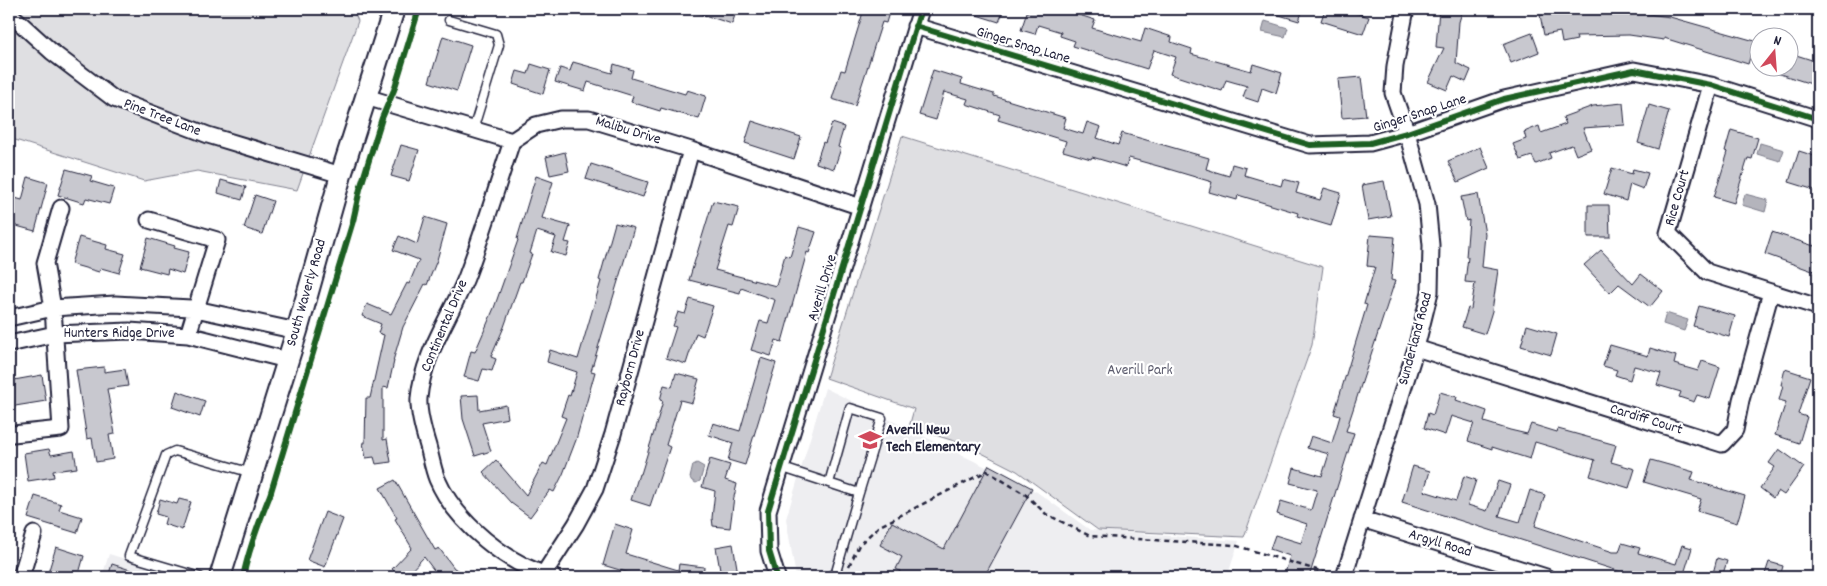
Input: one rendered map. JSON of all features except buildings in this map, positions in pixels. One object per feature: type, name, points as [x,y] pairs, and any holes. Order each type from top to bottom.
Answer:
[{"type":"main road","name":"South Waverly Road","points":[[220,577],[297,331],[341,175],[394,9]]},
{"type":"street","name":"Averill Drive","points":[[777,577],[769,551],[768,511],[921,9]]},
{"type":"street","name":"Sunderland Road","points":[[1339,576],[1362,519],[1416,348],[1430,292],[1432,245],[1427,204],[1394,93],[1395,66],[1406,9]]},
{"type":"street","name":"Pine Tree Lane","points":[[9,13],[52,52],[114,99],[208,135],[341,175]]},
{"type":"street","name":"Ginger Snap Lane","points":[[915,26],[1310,146],[1370,143],[1407,133],[1504,99],[1634,70],[1711,85],[1818,119]]},
{"type":"street","name":"Rice Court","points":[[1711,85],[1668,233],[1706,272],[1818,307]]},
{"type":"street","points":[[366,97],[512,141]]},
{"type":"street","name":"Malibu Drive","points":[[512,141],[536,125],[561,119],[589,119],[692,150],[861,207]]},
{"type":"street","name":"Continental Drive","points":[[512,141],[466,277],[429,355],[418,399],[425,436],[437,479],[455,509],[488,542],[511,559],[548,576]]},
{"type":"street","name":"Rayborn Drive","points":[[548,576],[595,489],[613,434],[692,150]]},
{"type":"street","points":[[13,434],[61,429],[53,308],[44,263],[61,208]]},
{"type":"street","points":[[149,220],[217,240],[188,334]]},
{"type":"street","name":"Cardiff Court","points":[[1416,348],[1722,444],[1735,430],[1741,400],[1771,292]]},
{"type":"street","name":"Hunters Ridge Drive","points":[[9,318],[53,308],[115,304],[196,309],[297,331]]},
{"type":"street","name":"Hunters Ridge Drive","points":[[9,344],[55,334],[129,331],[188,334],[287,360]]},
{"type":"street","name":"Argyll Road","points":[[1362,519],[1520,573],[1546,577]]},
{"type":"street","points":[[21,577],[34,534]]},
{"type":"street","points":[[9,576],[14,577]]},
{"type":"lane","points":[[449,20],[496,34],[499,45],[474,130]]},
{"type":"lane","points":[[829,483],[850,408],[882,418],[836,572],[829,577]]},
{"type":"lane","points":[[200,577],[129,556],[166,455],[175,451],[252,473]]},
{"type":"lane","points":[[780,467],[859,493]]},
{"type":"path","points":[[848,569],[859,545],[878,527],[987,471],[1026,495],[1046,514],[1090,536],[1234,546],[1339,576]]},
{"type":"shaded area","points":[[1265,21],[1288,28],[1285,37],[1262,32]]},
{"type":"shaded area","points":[[1760,143],[1784,150],[1780,161],[1757,154]]},
{"type":"shaded area","points":[[1745,194],[1768,200],[1765,212],[1742,205]]},
{"type":"shaded area","points":[[1666,313],[1688,320],[1684,331],[1663,324]]},
{"type":"shaded area","name":"Averill New Tech Elementary","points":[[825,388],[1037,492],[1090,530],[1239,541],[1227,577],[796,577],[786,519]]},
{"type":"shaded area","points":[[697,463],[704,467],[700,481],[696,483],[690,478],[693,465]]},
{"type":"shaded area","points":[[109,554],[183,577],[102,577]]},
{"type":"green space","points":[[9,9],[353,9],[358,21],[297,190],[197,171],[144,181],[9,138]]},
{"type":"green space","name":"Averill Park","points":[[902,136],[1323,267],[1312,345],[1244,537],[1098,530],[1017,471],[964,444],[909,427],[914,409],[826,378]]},
{"type":"cycle path","points":[[243,577],[248,556],[270,495],[353,221],[360,189],[419,9]]},
{"type":"cycle path","points":[[777,577],[769,551],[768,511],[921,9]]},
{"type":"cycle path","points":[[915,26],[1310,145],[1370,143],[1407,133],[1504,99],[1634,70],[1711,85],[1818,119]]},
{"type":"place","name":"Averill New Tech Elementary","points":[[870,440]]}]
